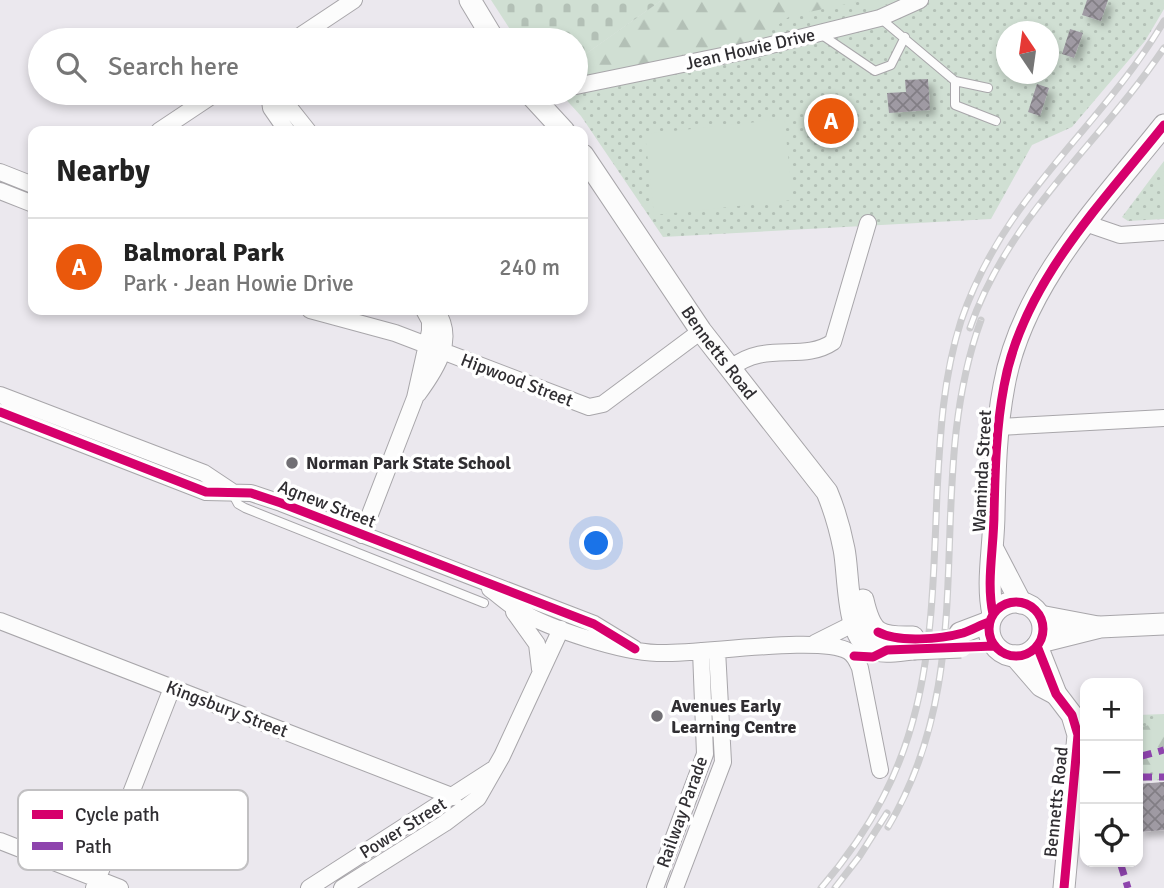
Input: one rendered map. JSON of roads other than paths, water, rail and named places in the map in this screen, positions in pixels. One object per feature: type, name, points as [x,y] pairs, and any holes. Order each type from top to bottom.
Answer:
[{"type":"main road","points":[[470,0],[487,28]]},
{"type":"main road","points":[[546,105],[561,126]]},
{"type":"main road","name":"Waminda Street","points":[[991,618],[999,427],[1004,384],[1016,343],[1056,264],[1085,223],[1164,125]]},
{"type":"main road","name":"Bennetts Road","points":[[588,162],[701,331],[827,492],[836,513],[855,623],[860,636],[871,648],[960,640],[994,646]]},
{"type":"main road","name":"Waminda Street","points":[[994,551],[1021,603]]},
{"type":"main road","name":"Bennetts Road","points":[[845,553],[870,625],[886,636],[913,643]]},
{"type":"main road","points":[[1100,627],[1040,616],[1021,603],[1005,604],[991,618],[990,639],[994,646],[1014,656],[1023,655],[1038,644],[1100,627],[1164,624]]},
{"type":"main road","points":[[1038,644],[1042,634],[1040,616]]},
{"type":"main road","name":"Bennetts Road","points":[[960,640],[991,618]]},
{"type":"main road","name":"Bennetts Road","points":[[1038,644],[1056,694],[1072,715],[1078,736],[1064,888]]},
{"type":"main road","name":"Bennetts Road","points":[[1014,656],[1041,686],[1056,694]]},
{"type":"street","points":[[312,28],[354,0]]},
{"type":"street","name":"Jean Howie Drive","points":[[588,83],[880,18],[920,0]]},
{"type":"street","points":[[166,126],[198,105]]},
{"type":"street","points":[[271,105],[284,126]]},
{"type":"street","points":[[287,105],[304,126]]},
{"type":"street","points":[[0,172],[28,183]]},
{"type":"street","points":[[0,191],[28,202]]},
{"type":"street","points":[[731,368],[755,353],[814,350],[833,342],[868,223]]},
{"type":"street","points":[[1085,223],[1120,235],[1164,232]]},
{"type":"street","name":"Hipwood Street","points":[[329,315],[396,333]]},
{"type":"street","name":"Hipwood Street","points":[[359,315],[435,349],[594,407],[603,404],[701,331]]},
{"type":"street","points":[[427,315],[435,349]]},
{"type":"street","points":[[362,535],[415,398],[446,329],[439,315]]},
{"type":"street","name":"Agnew Street","points":[[0,395],[204,473],[232,491]]},
{"type":"street","name":"Agnew Street","points":[[0,412],[206,492],[253,493],[594,624],[635,649]]},
{"type":"street","points":[[999,427],[1164,418]]},
{"type":"street","name":"Agnew Street","points":[[473,578],[523,613],[561,629],[655,653],[809,646],[842,648],[854,656],[860,671],[880,770]]},
{"type":"street","points":[[504,599],[537,644],[540,671]]},
{"type":"street","name":"Kingsbury Street","points":[[0,621],[454,797]]},
{"type":"street","name":"Agnew Street","points":[[809,646],[855,623]]},
{"type":"street","name":"Power Street","points":[[342,888],[471,804],[497,766],[561,629]]},
{"type":"street","name":"Railway Parade","points":[[675,888],[722,766],[711,693],[709,650]]},
{"type":"street","points":[[132,790],[172,688]]},
{"type":"street","name":"Railway Parade","points":[[655,888],[704,758],[711,693]]},
{"type":"street","name":"Power Street","points":[[309,888],[454,797],[497,766]]},
{"type":"street","points":[[0,841],[18,849]]},
{"type":"street","points":[[66,870],[96,883],[121,888]]},
{"type":"lane","points":[[880,18],[956,81],[988,88]]},
{"type":"lane","points":[[820,33],[875,71],[891,65],[905,37]]},
{"type":"lane","points":[[956,81],[955,105],[996,121]]},
{"type":"lane","name":"Agnew Street","points":[[232,491],[238,504],[244,508],[484,603]]},
{"type":"railway","points":[[821,888],[857,841],[884,795],[904,749],[918,702],[932,604],[943,406],[961,321],[979,276],[1027,199],[1139,60],[1164,21]]},
{"type":"railway","points":[[970,328],[987,287],[1032,215],[1164,48]]},
{"type":"railway","points":[[888,827],[918,765],[935,702],[944,638],[955,447],[964,383],[981,320]]},
{"type":"railway","points":[[835,888],[887,813]]},
{"type":"place","name":"Balmoral Park","points":[[831,121]]},
{"type":"place","name":"Norman Park State School","points":[[292,463]]},
{"type":"place","name":"Avenues Early Learning Centre","points":[[657,716]]}]
